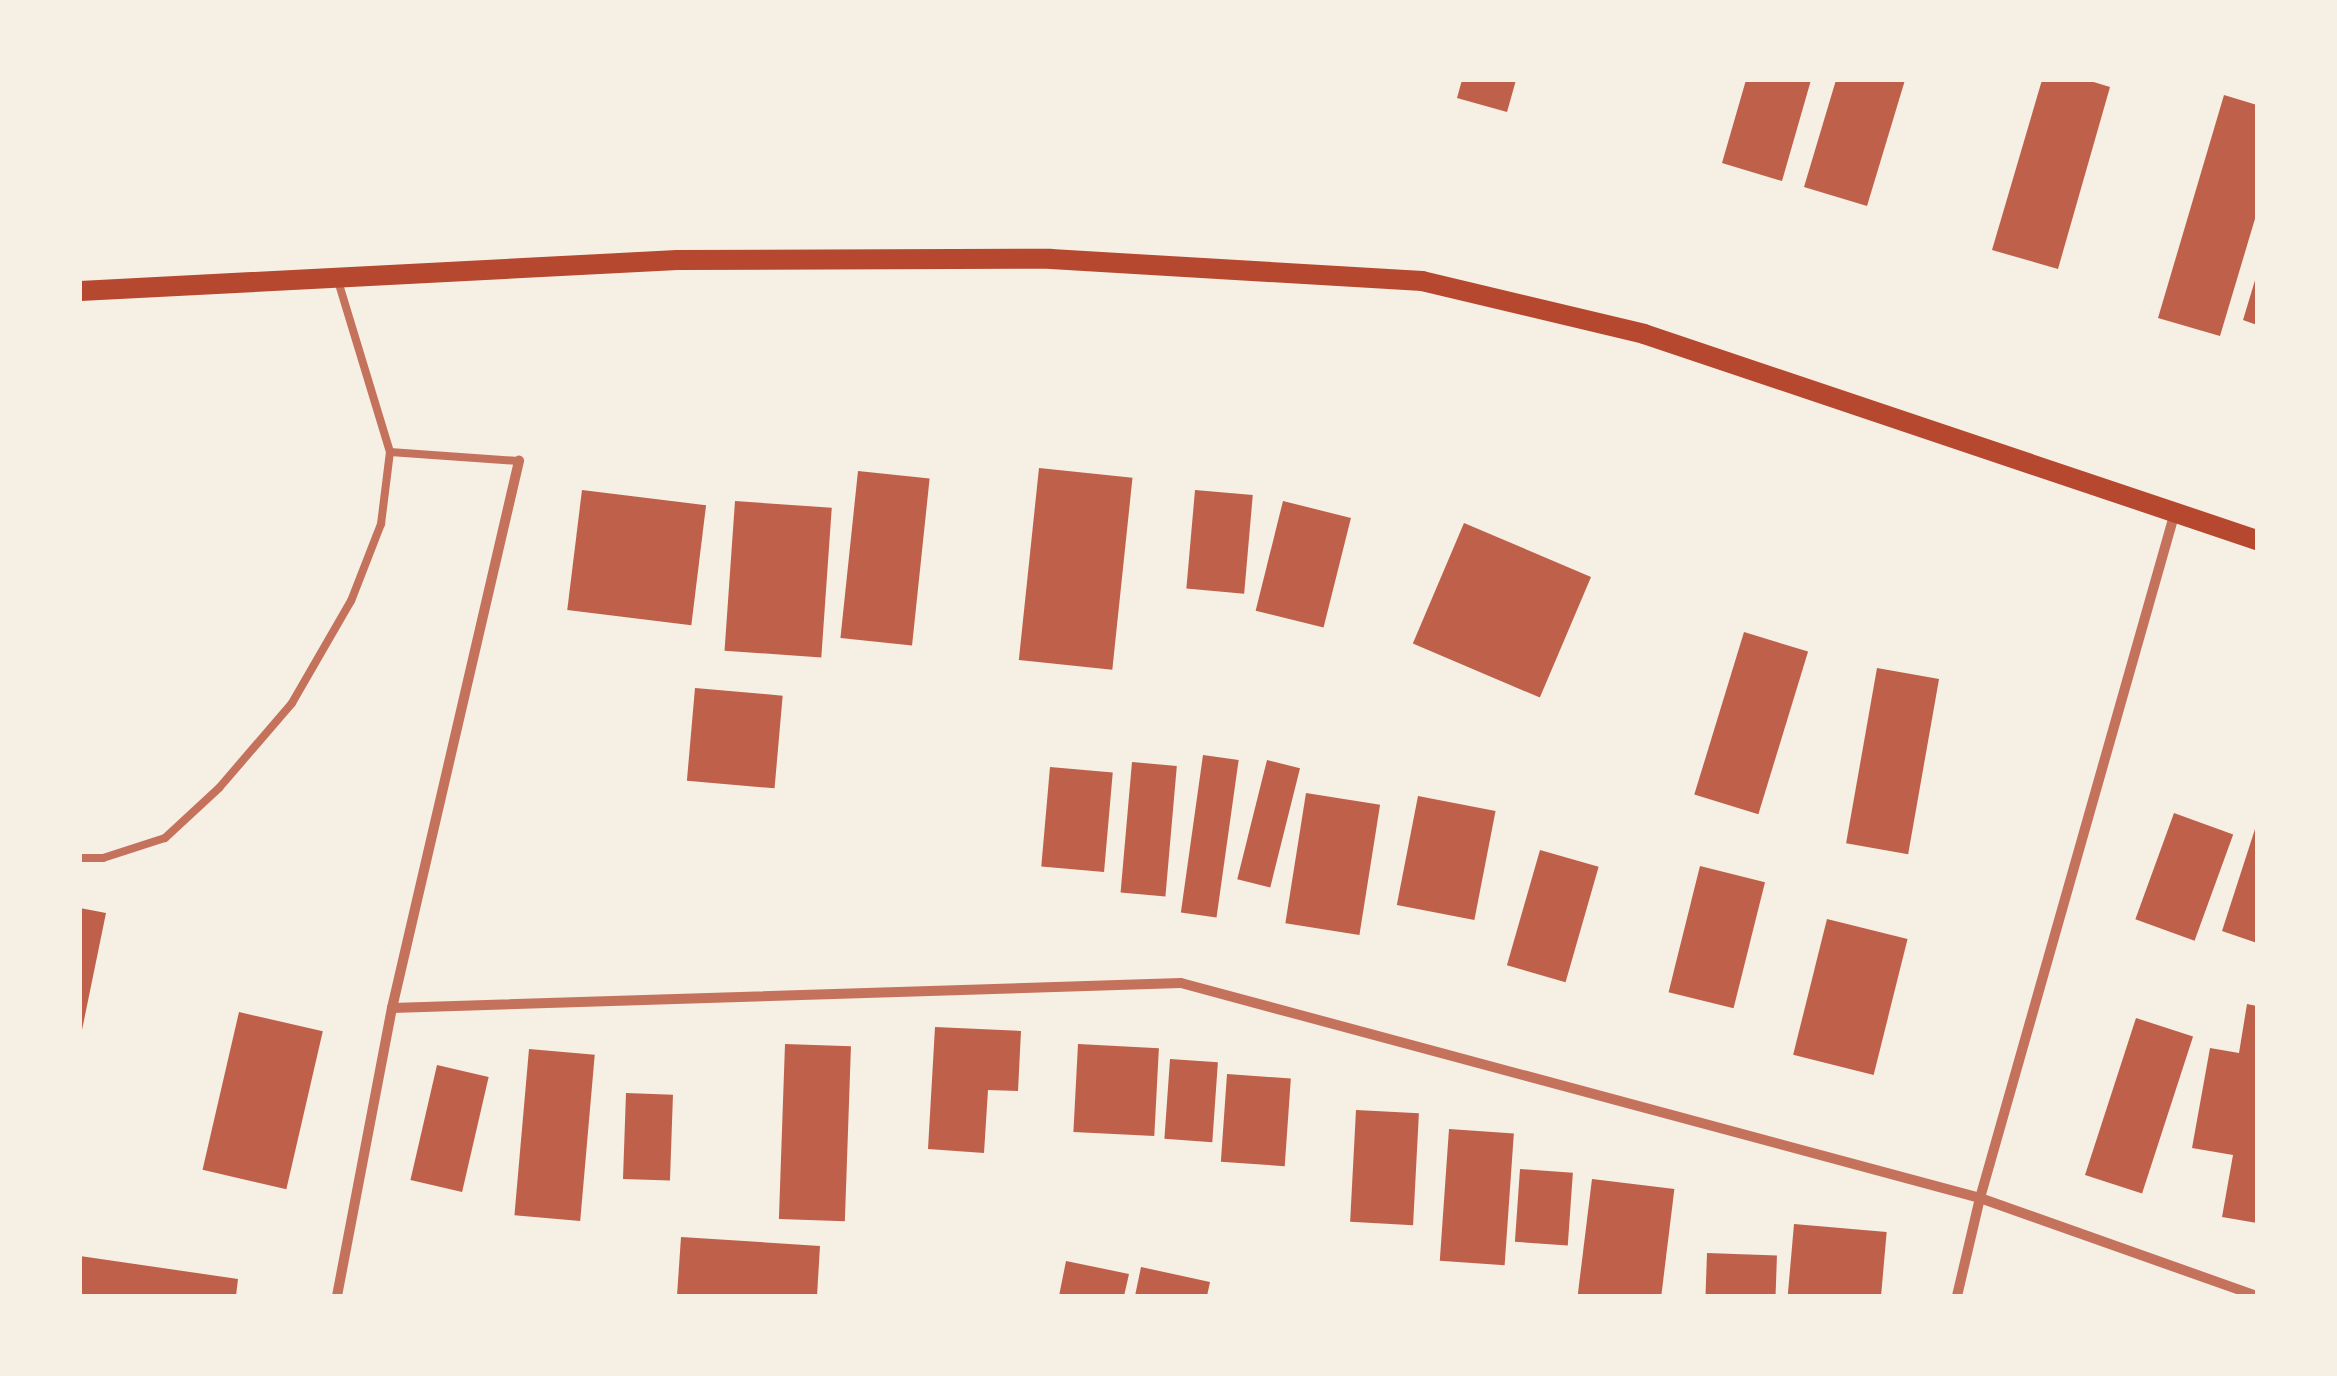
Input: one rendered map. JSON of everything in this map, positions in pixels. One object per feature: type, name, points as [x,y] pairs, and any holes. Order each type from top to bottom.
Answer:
[{"type":"main road","points":[[80,292],[677,260],[1051,259],[1422,281],[1644,334],[2257,540]]},
{"type":"street","points":[[337,1296],[392,1008],[518,461]]},
{"type":"street","points":[[1957,1296],[1980,1198],[2176,511]]},
{"type":"street","points":[[392,1008],[1181,983],[1980,1198],[2257,1296]]},
{"type":"lane","points":[[80,858],[103,858],[165,838],[219,788],[292,703],[351,601],[375,540],[390,452],[336,278]]},
{"type":"lane","points":[[390,452],[518,461]]},
{"type":"building","points":[[1462,80],[1516,80],[1507,112],[1457,98]]},
{"type":"building","points":[[1746,80],[1811,80],[1782,181],[1722,163]]},
{"type":"building","points":[[1836,80],[1905,80],[1867,206],[1804,187]]},
{"type":"building","points":[[2042,80],[2087,80],[2110,87],[2058,269],[1992,250]]},
{"type":"building","points":[[2224,95],[2257,105],[2257,212],[2220,336],[2158,318]]},
{"type":"building","points":[[2257,277],[2257,325],[2243,320]]},
{"type":"building","points":[[1039,468],[1132,478],[1112,670],[1019,660]]},
{"type":"building","points":[[858,471],[930,479],[912,646],[840,638]]},
{"type":"building","points":[[582,490],[706,505],[691,625],[567,610]]},
{"type":"building","points":[[1195,490],[1253,495],[1244,594],[1186,589]]},
{"type":"building","points":[[735,501],[832,508],[821,657],[725,651]]},
{"type":"building","points":[[1283,501],[1351,518],[1324,628],[1256,611]]},
{"type":"building","points":[[1464,523],[1591,577],[1540,698],[1413,644]]},
{"type":"building","points":[[1744,632],[1808,652],[1758,814],[1694,795]]},
{"type":"building","points":[[1877,668],[1939,679],[1908,854],[1846,843]]},
{"type":"building","points":[[695,688],[783,696],[775,788],[687,781]]},
{"type":"building","points":[[1203,755],[1239,760],[1217,917],[1181,912]]},
{"type":"building","points":[[1267,760],[1300,768],[1270,888],[1237,879]]},
{"type":"building","points":[[1132,762],[1177,766],[1165,896],[1121,893]]},
{"type":"building","points":[[1050,767],[1113,772],[1104,872],[1041,867]]},
{"type":"building","points":[[1306,793],[1380,805],[1359,935],[1285,923]]},
{"type":"building","points":[[1418,796],[1496,811],[1474,920],[1397,905]]},
{"type":"building","points":[[2174,813],[2233,835],[2195,941],[2135,919]]},
{"type":"building","points":[[2257,826],[2257,943],[2222,931]]},
{"type":"building","points":[[1540,850],[1599,867],[1566,982],[1507,965]]},
{"type":"building","points":[[1700,866],[1765,882],[1734,1008],[1669,992]]},
{"type":"building","points":[[80,908],[106,913],[82,1030],[80,1030]]},
{"type":"building","points":[[1827,919],[1908,939],[1874,1075],[1793,1055]]},
{"type":"building","points":[[2247,1004],[2257,1006],[2257,1223],[2222,1217],[2233,1155],[2192,1148],[2210,1048],[2239,1053]]},
{"type":"building","points":[[239,1012],[323,1031],[286,1189],[203,1170]]},
{"type":"building","points":[[2136,1018],[2193,1037],[2142,1193],[2085,1175]]},
{"type":"building","points":[[935,1027],[1021,1031],[1018,1091],[988,1090],[984,1153],[928,1149]]},
{"type":"building","points":[[785,1044],[851,1046],[845,1221],[779,1219]]},
{"type":"building","points":[[1078,1044],[1159,1048],[1154,1136],[1073,1132]]},
{"type":"building","points":[[529,1049],[595,1055],[580,1221],[514,1215]]},
{"type":"building","points":[[1170,1059],[1218,1062],[1212,1142],[1164,1139]]},
{"type":"building","points":[[437,1065],[489,1077],[462,1192],[410,1180]]},
{"type":"building","points":[[1227,1074],[1291,1078],[1285,1166],[1221,1162]]},
{"type":"building","points":[[626,1093],[673,1095],[670,1181],[623,1179]]},
{"type":"building","points":[[1356,1110],[1419,1113],[1413,1225],[1350,1222]]},
{"type":"building","points":[[1449,1129],[1514,1134],[1505,1265],[1440,1261]]},
{"type":"building","points":[[1520,1169],[1573,1173],[1568,1246],[1515,1242]]},
{"type":"building","points":[[1592,1179],[1674,1189],[1661,1296],[1578,1296]]},
{"type":"building","points":[[1794,1224],[1887,1232],[1881,1296],[1788,1296]]},
{"type":"building","points":[[681,1237],[820,1246],[817,1296],[677,1296]]},
{"type":"building","points":[[1707,1253],[1777,1255],[1776,1296],[1705,1296]]},
{"type":"building","points":[[80,1256],[238,1279],[236,1296],[80,1296]]},
{"type":"building","points":[[1066,1261],[1129,1274],[1124,1296],[1059,1296]]},
{"type":"building","points":[[1141,1267],[1210,1282],[1207,1296],[1135,1296]]}]
